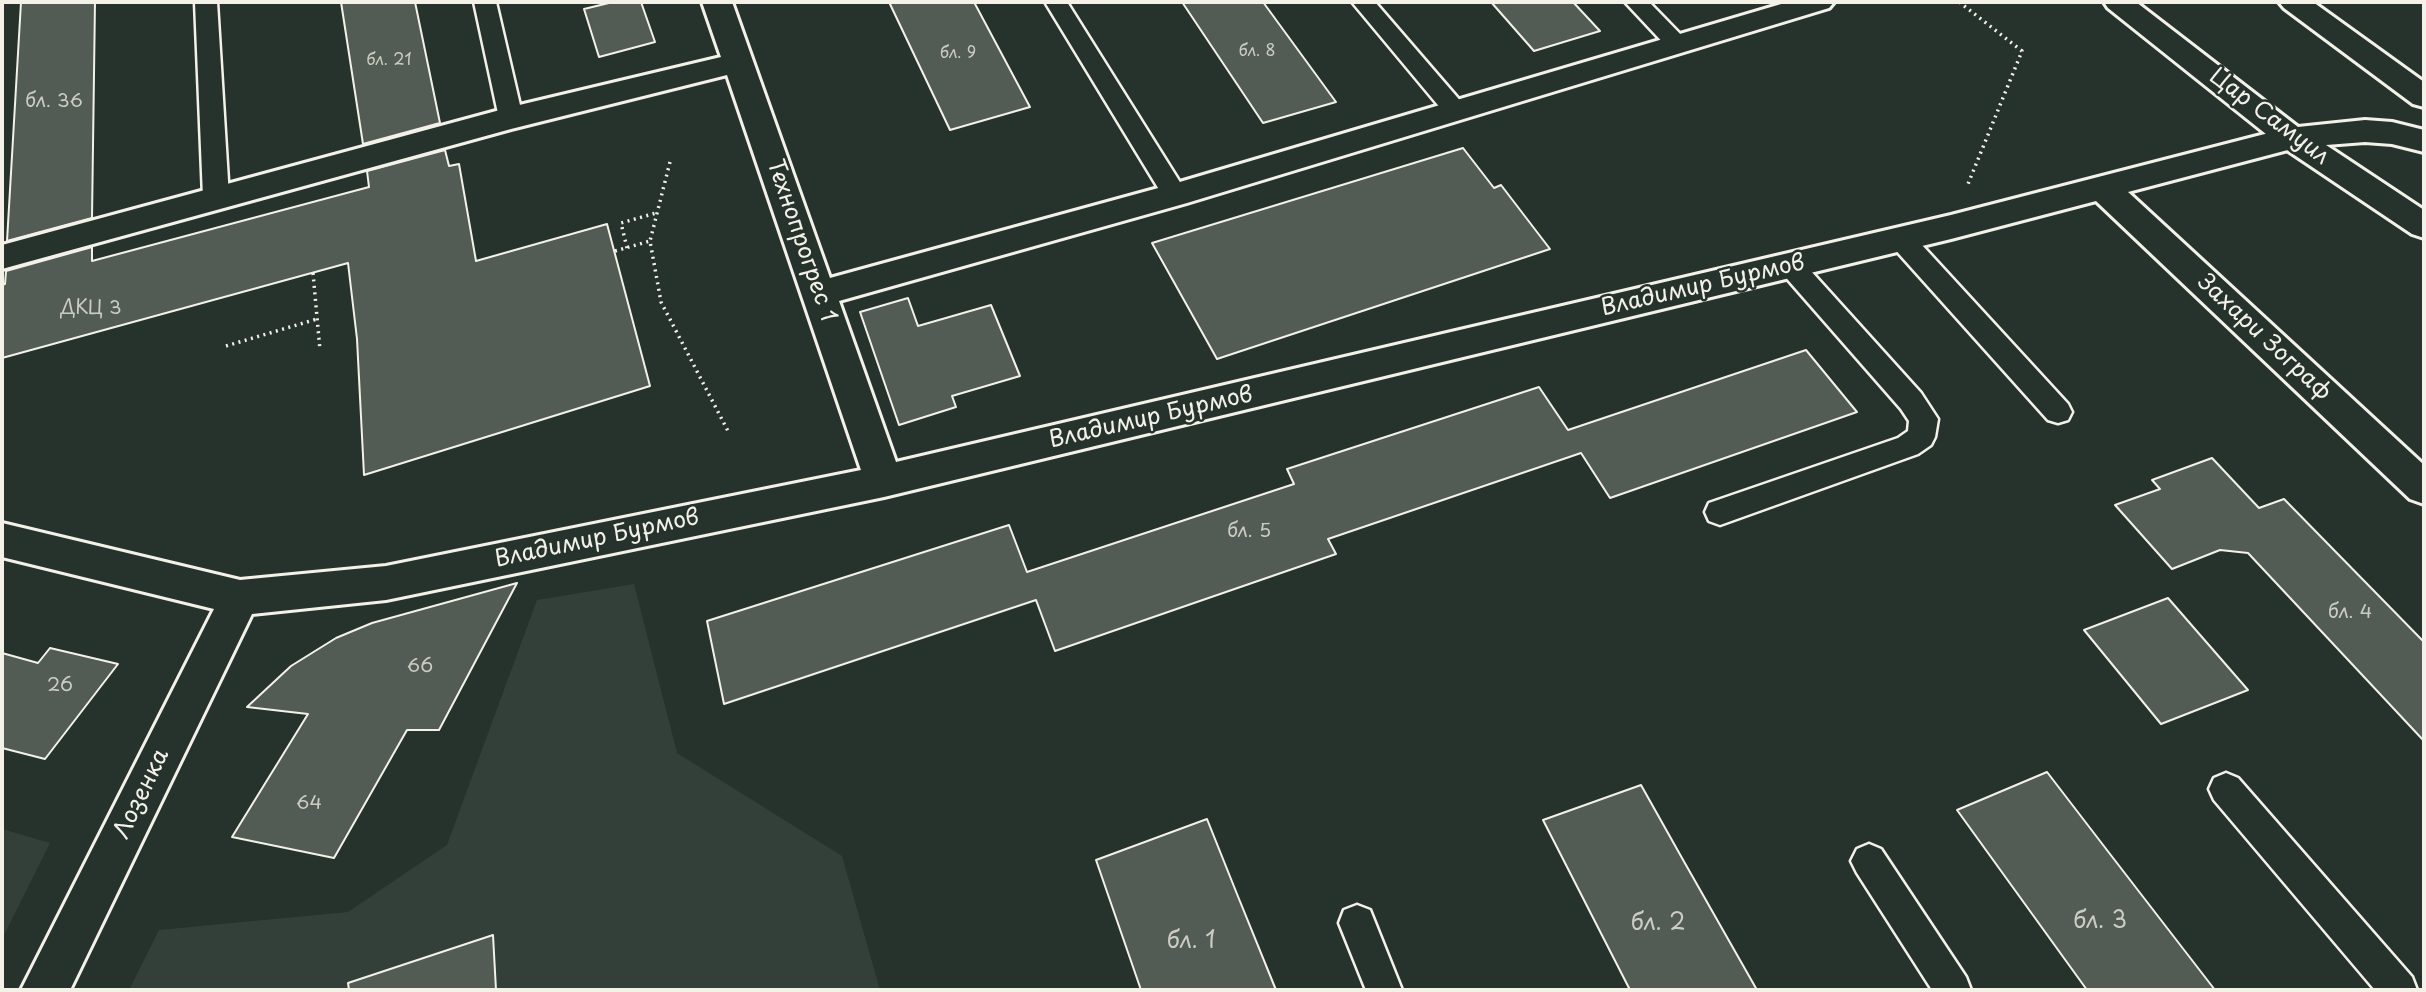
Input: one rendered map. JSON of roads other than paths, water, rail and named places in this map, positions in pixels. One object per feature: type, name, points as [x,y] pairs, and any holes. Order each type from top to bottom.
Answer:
[{"type":"street","name":"Технопрогрес 1","points":[[717,2],[884,481]]},
{"type":"street","points":[[819,294],[1175,195],[1819,2]]},
{"type":"street","name":"Цар Самуил","points":[[2118,2],[2292,138],[2424,226]]},
{"type":"street","points":[[2294,2],[2424,97]]},
{"type":"street","points":[[2,257],[511,118],[738,63]]},
{"type":"street","name":"Владимир Бурмов","points":[[2,540],[240,598],[386,583],[884,481],[1951,227],[2292,138],[2365,131],[2392,133],[2424,141]]},
{"type":"street","name":"Захари Зограф","points":[[2104,189],[2424,488]]},
{"type":"street","name":"Лозенка","points":[[45,990],[240,598]]},
{"type":"lane","points":[[206,2],[216,197]]},
{"type":"lane","points":[[485,2],[511,118]]},
{"type":"lane","points":[[1056,2],[1175,195]]},
{"type":"lane","points":[[1363,2],[1455,110]]},
{"type":"lane","points":[[1636,2],[1677,44]]},
{"type":"lane","points":[[1901,239],[2058,412]]},
{"type":"lane","points":[[1720,512],[1908,446],[1921,437],[1924,418],[1791,265]]},
{"type":"lane","points":[[2226,789],[2399,990]]},
{"type":"lane","points":[[1869,861],[1953,990]]},
{"type":"lane","points":[[1357,923],[1384,990]]}]
